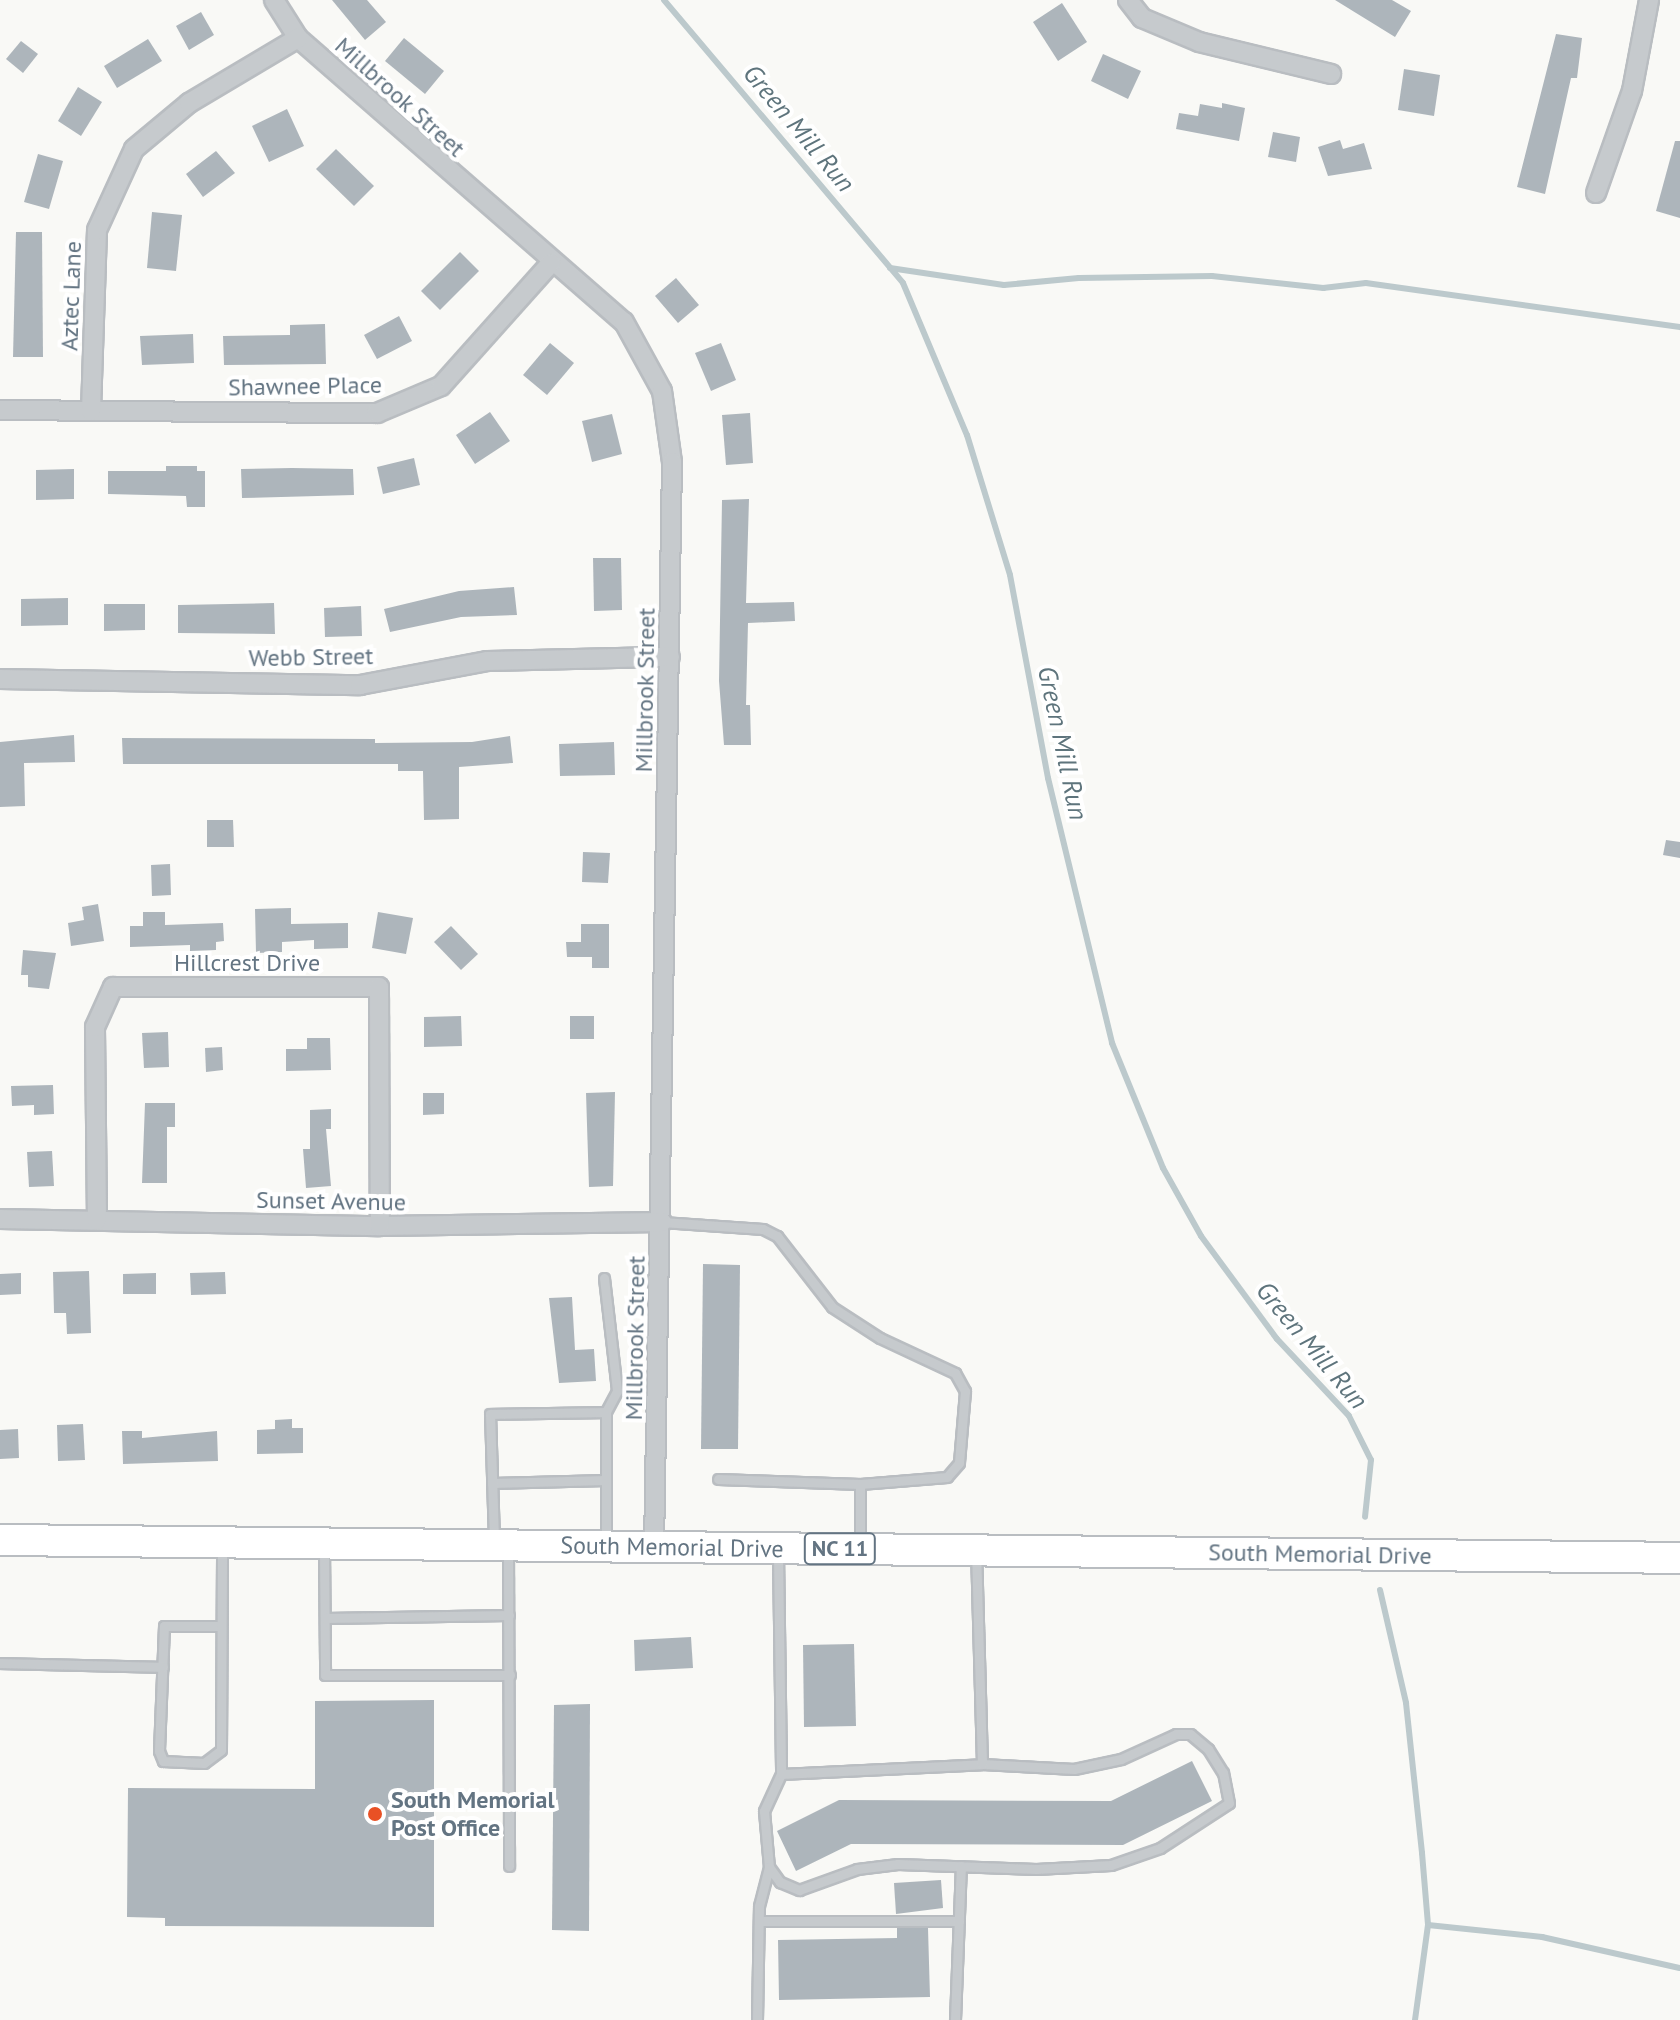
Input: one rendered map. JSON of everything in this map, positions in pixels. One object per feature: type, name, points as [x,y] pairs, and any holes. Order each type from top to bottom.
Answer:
[{"type":"main road","name":"South Memorial Drive","points":[[0,1540],[1680,1558]]},
{"type":"street","name":"Millbrook Street","points":[[274,0],[298,38],[551,263],[624,322],[662,391],[672,462],[662,1222],[654,1547]]},
{"type":"street","points":[[1128,0],[1142,18],[1199,42],[1331,74]]},
{"type":"street","points":[[1596,193],[1632,91],[1649,0]]},
{"type":"street","name":"Aztec Lane","points":[[91,411],[97,230],[134,149],[189,103],[298,38]]},
{"type":"street","name":"Shawnee Place","points":[[0,410],[377,413],[413,402],[441,386],[551,263]]},
{"type":"street","name":"Webb Street","points":[[0,679],[360,685],[487,661],[670,657]]},
{"type":"street","name":"Hillcrest Drive","points":[[97,1220],[95,1027],[113,987],[379,987],[380,1226]]},
{"type":"street","name":"Sunset Avenue","points":[[0,1219],[380,1226],[662,1222]]},
{"type":"lane","points":[[662,1222],[763,1229],[777,1236],[848,1320],[961,1379],[965,1410],[954,1474],[860,1484],[718,1479]]},
{"type":"lane","points":[[604,1278],[617,1391],[606,1412],[606,1546]]},
{"type":"lane","points":[[509,1866],[509,1615],[492,1483],[490,1414],[606,1412]]},
{"type":"lane","points":[[492,1483],[606,1480]]},
{"type":"lane","points":[[860,1484],[860,1549]]},
{"type":"lane","points":[[324,1543],[325,1675],[510,1675]]},
{"type":"lane","points":[[221,1626],[164,1626],[159,1751],[163,1761],[204,1763],[217,1757],[221,1626],[222,1544]]},
{"type":"lane","points":[[757,2020],[759,1921],[769,1867],[764,1811],[781,1774],[778,1548]]},
{"type":"lane","points":[[976,1550],[982,1764]]},
{"type":"lane","points":[[325,1618],[509,1615]]},
{"type":"lane","points":[[0,1663],[163,1667]]},
{"type":"lane","points":[[769,1867],[780,1882],[799,1890],[857,1869],[898,1864],[1111,1865],[1160,1848],[1229,1803],[1223,1773],[1190,1734],[1176,1734],[1121,1759],[1074,1769],[982,1764],[781,1774]]},
{"type":"lane","points":[[955,2020],[961,1866]]},
{"type":"lane","points":[[759,1921],[959,1921]]},
{"type":"building","points":[[332,0],[367,0],[386,22],[365,40]]},
{"type":"building","points":[[1335,0],[1392,0],[1411,11],[1395,37]]},
{"type":"building","points":[[1062,3],[1087,42],[1058,61],[1033,22]]},
{"type":"building","points":[[201,12],[214,35],[189,50],[176,26]]},
{"type":"building","points":[[1556,34],[1582,38],[1577,78],[1571,78],[1545,194],[1517,187]]},
{"type":"building","points":[[404,38],[444,71],[425,94],[385,61]]},
{"type":"building","points":[[148,39],[162,61],[117,88],[104,66]]},
{"type":"building","points":[[21,41],[38,54],[23,73],[6,59]]},
{"type":"building","points":[[1103,54],[1141,71],[1128,99],[1091,81]]},
{"type":"building","points":[[1404,69],[1440,75],[1434,116],[1398,110]]},
{"type":"building","points":[[78,87],[102,102],[81,136],[58,121]]},
{"type":"building","points":[[1222,103],[1245,108],[1239,141],[1176,129],[1179,113],[1198,116],[1200,104],[1222,108]]},
{"type":"building","points":[[287,109],[304,146],[269,162],[252,126]]},
{"type":"building","points":[[1273,132],[1300,137],[1296,162],[1268,157]]},
{"type":"building","points":[[1340,140],[1343,149],[1364,143],[1372,169],[1328,176],[1318,147]]},
{"type":"building","points":[[1675,141],[1680,141],[1680,218],[1656,211]]},
{"type":"building","points":[[336,149],[374,186],[354,206],[316,169]]},
{"type":"building","points":[[216,151],[235,173],[203,197],[186,174]]},
{"type":"building","points":[[38,154],[63,161],[49,209],[24,202]]},
{"type":"building","points":[[152,212],[182,215],[176,271],[147,268]]},
{"type":"building","points":[[16,232],[42,232],[43,357],[13,357]]},
{"type":"building","points":[[460,252],[479,271],[440,310],[421,291]]},
{"type":"building","points":[[676,278],[699,305],[678,323],[655,296]]},
{"type":"building","points":[[399,316],[412,341],[377,359],[364,335]]},
{"type":"building","points":[[325,324],[326,364],[224,365],[223,336],[290,335],[290,325]]},
{"type":"building","points":[[193,334],[194,363],[142,365],[140,336]]},
{"type":"building","points":[[550,343],[574,363],[547,395],[523,375]]},
{"type":"building","points":[[721,343],[736,380],[711,391],[695,353]]},
{"type":"building","points":[[490,412],[510,441],[475,464],[456,435]]},
{"type":"building","points":[[750,413],[753,463],[726,465],[722,415]]},
{"type":"building","points":[[612,414],[622,454],[592,462],[582,421]]},
{"type":"building","points":[[414,458],[420,485],[383,494],[377,467]]},
{"type":"building","points":[[166,466],[197,466],[197,471],[205,471],[205,507],[187,507],[186,496],[108,494],[108,471],[166,471]]},
{"type":"building","points":[[74,469],[74,499],[36,500],[36,470]]},
{"type":"building","points":[[241,469],[353,469],[354,495],[242,498]]},
{"type":"building","points":[[749,499],[746,603],[794,602],[795,621],[748,623],[746,705],[750,705],[751,745],[724,745],[719,681],[722,500]]},
{"type":"building","points":[[593,558],[621,558],[622,610],[594,611]]},
{"type":"building","points":[[514,587],[517,615],[461,617],[390,632],[384,609],[459,591]]},
{"type":"building","points":[[68,598],[68,625],[21,626],[21,599]]},
{"type":"building","points":[[274,603],[275,634],[178,633],[178,605]]},
{"type":"building","points":[[104,604],[145,604],[145,630],[104,631]]},
{"type":"building","points":[[361,606],[362,636],[325,637],[324,608]]},
{"type":"building","points":[[74,735],[75,762],[24,763],[25,806],[0,807],[0,742]]},
{"type":"building","points":[[510,736],[513,763],[459,767],[459,819],[424,820],[423,771],[398,771],[398,764],[123,764],[122,738],[375,739],[375,743],[472,742]]},
{"type":"building","points":[[614,742],[615,775],[560,776],[559,744]]},
{"type":"building","points":[[207,820],[233,820],[234,847],[207,847]]},
{"type":"building","points":[[1666,840],[1680,842],[1680,858],[1663,855]]},
{"type":"building","points":[[583,852],[610,853],[608,883],[582,882]]},
{"type":"building","points":[[170,864],[171,895],[152,896],[151,865]]},
{"type":"building","points":[[98,904],[104,941],[71,946],[68,923],[84,920],[82,907]]},
{"type":"building","points":[[291,908],[291,924],[348,923],[348,948],[314,949],[314,940],[282,942],[282,952],[256,953],[255,909]]},
{"type":"building","points":[[143,912],[165,912],[165,925],[223,923],[224,941],[216,942],[216,950],[190,951],[190,945],[130,947],[130,926],[143,926]]},
{"type":"building","points":[[378,912],[413,918],[406,954],[372,948]]},
{"type":"building","points":[[581,924],[609,924],[609,968],[592,968],[592,957],[567,957],[566,942],[581,942]]},
{"type":"building","points":[[451,926],[478,954],[461,970],[434,942]]},
{"type":"building","points":[[23,950],[56,953],[49,989],[28,987],[28,975],[21,975]]},
{"type":"building","points":[[461,1016],[462,1046],[424,1047],[424,1017]]},
{"type":"building","points":[[570,1016],[594,1016],[594,1039],[570,1039]]},
{"type":"building","points":[[168,1032],[169,1067],[144,1068],[142,1033]]},
{"type":"building","points":[[307,1038],[330,1038],[331,1070],[286,1071],[286,1049],[307,1049]]},
{"type":"building","points":[[222,1047],[223,1070],[206,1072],[205,1048]]},
{"type":"building","points":[[53,1085],[54,1114],[34,1115],[34,1105],[12,1106],[11,1086]]},
{"type":"building","points":[[615,1092],[613,1186],[589,1187],[586,1093]]},
{"type":"building","points":[[423,1093],[444,1093],[444,1114],[423,1115]]},
{"type":"building","points":[[145,1103],[175,1103],[175,1127],[167,1127],[167,1183],[142,1183]]},
{"type":"building","points":[[331,1109],[331,1129],[326,1129],[331,1186],[306,1188],[303,1149],[310,1149],[310,1110]]},
{"type":"building","points":[[52,1151],[54,1186],[29,1187],[27,1152]]},
{"type":"building","points":[[703,1264],[740,1265],[738,1449],[701,1449]]},
{"type":"building","points":[[89,1271],[91,1333],[67,1334],[66,1313],[54,1313],[53,1272]]},
{"type":"building","points":[[225,1272],[226,1294],[191,1295],[190,1273]]},
{"type":"building","points":[[21,1273],[21,1294],[0,1295],[0,1274]]},
{"type":"building","points":[[156,1273],[156,1294],[123,1294],[123,1274]]},
{"type":"building","points":[[572,1297],[575,1350],[594,1349],[596,1381],[559,1383],[549,1298]]},
{"type":"building","points":[[292,1419],[292,1428],[303,1428],[303,1453],[257,1454],[257,1430],[275,1429],[275,1420]]},
{"type":"building","points":[[83,1424],[85,1460],[58,1461],[57,1425]]},
{"type":"building","points":[[18,1429],[19,1458],[0,1459],[0,1430]]},
{"type":"building","points":[[122,1431],[142,1431],[142,1438],[217,1431],[218,1461],[123,1464]]},
{"type":"building","points":[[691,1637],[693,1668],[635,1671],[634,1640]]},
{"type":"building","points":[[854,1644],[856,1726],[804,1727],[803,1645]]},
{"type":"building","points":[[434,1700],[434,1927],[165,1926],[165,1918],[127,1917],[128,1788],[315,1789],[315,1701]]},
{"type":"building","points":[[590,1704],[589,1931],[552,1930],[554,1705]]},
{"type":"building","points":[[1192,1761],[1212,1801],[1123,1845],[851,1844],[796,1871],[777,1831],[839,1800],[1111,1801]]},
{"type":"building","points":[[941,1880],[943,1908],[896,1914],[894,1883]]},
{"type":"building","points":[[897,1928],[928,1928],[930,1997],[779,2000],[778,1940],[897,1938]]},
{"type":"waterway","name":"Green Mill Run","points":[[664,0],[903,283],[967,435],[1010,575],[1048,778],[1112,1043],[1163,1168],[1201,1236],[1277,1339],[1349,1416],[1371,1460],[1365,1517]]},
{"type":"waterway","points":[[890,268],[1004,285],[1079,278],[1212,276],[1323,288],[1366,283],[1680,327]]},
{"type":"waterway","name":"Green Mill Run","points":[[1380,1590],[1406,1703],[1428,1925],[1415,2020]]},
{"type":"waterway","points":[[1428,1925],[1542,1937],[1680,1968]]},
{"type":"place","name":"South Memorial Post Office","points":[[375,1814]]}]
